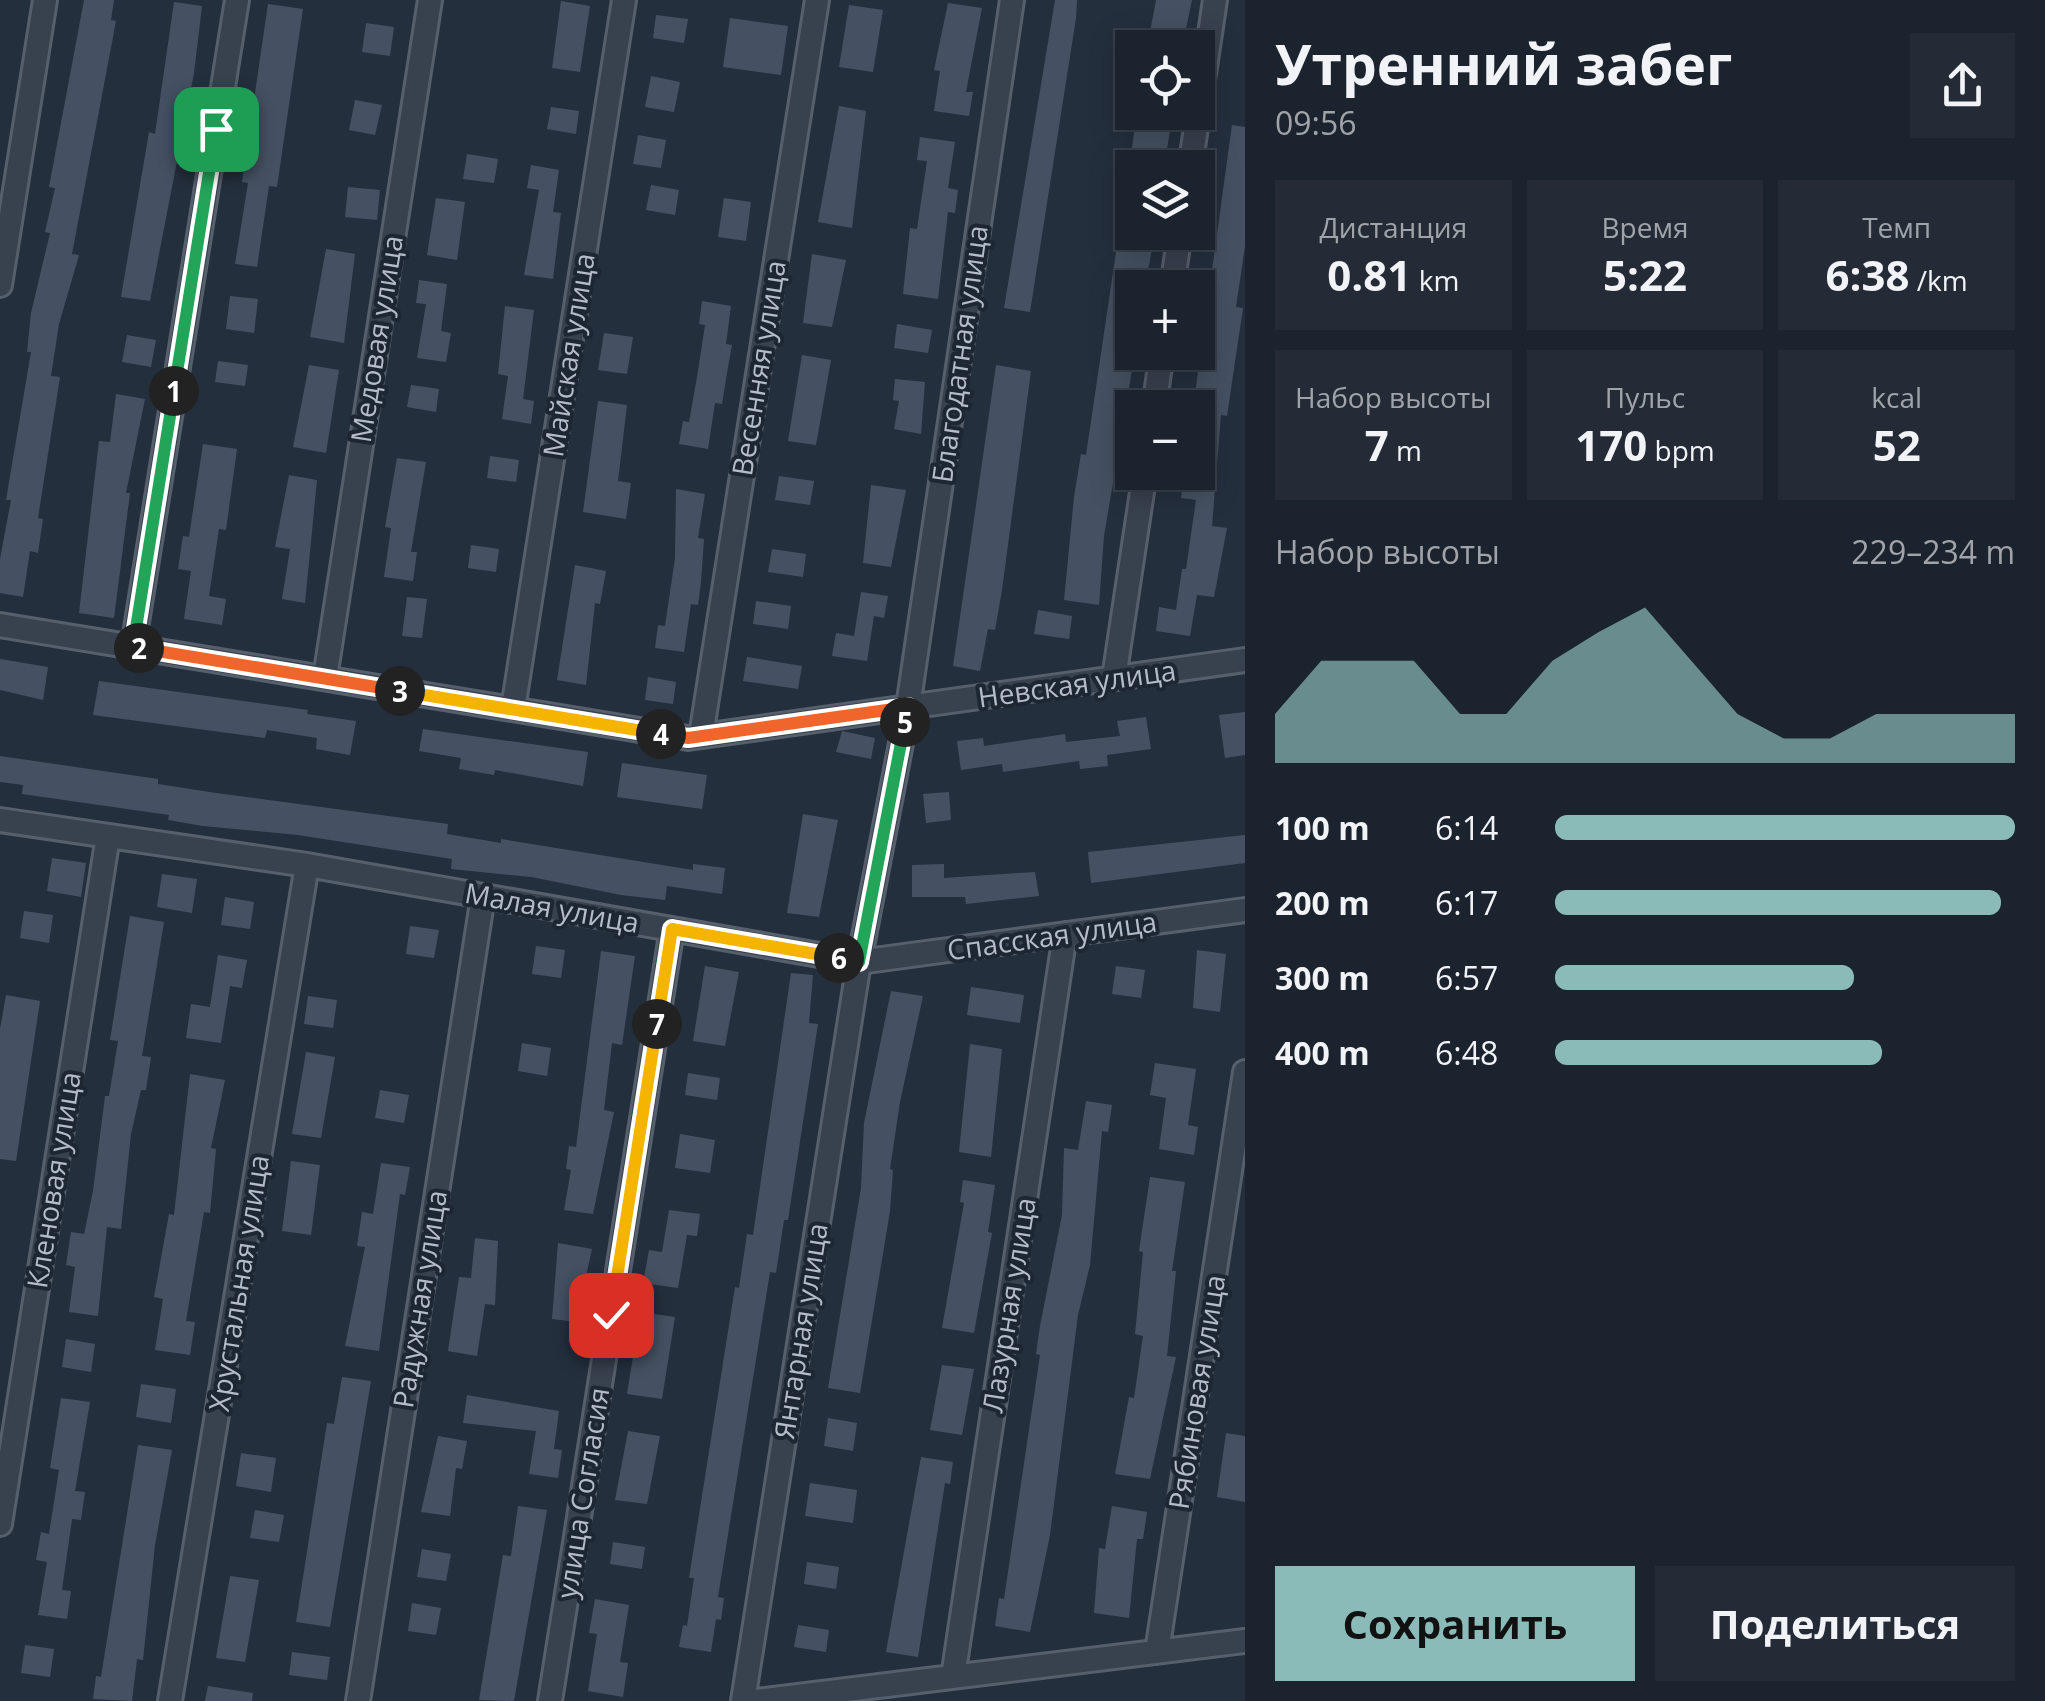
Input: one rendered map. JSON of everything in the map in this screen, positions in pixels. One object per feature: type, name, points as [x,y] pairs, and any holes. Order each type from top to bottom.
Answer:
[{"type":"street","points":[[0,285],[44,0]]},
{"type":"street","points":[[133,647],[236,0]]},
{"type":"street","name":"Медовая улица","points":[[324,678],[430,0]]},
{"type":"street","name":"Майская улица","points":[[513,709],[624,0]]},
{"type":"street","name":"Весенняя улица","points":[[701,736],[817,0]]},
{"type":"street","name":"Благодатная улица","points":[[908,707],[1012,0]]},
{"type":"street","points":[[1193,150],[1214,0]]},
{"type":"street","points":[[1114,678],[1141,490]]},
{"type":"street","points":[[0,625],[688,738],[908,707],[859,962]]},
{"type":"street","name":"Невская улица","points":[[908,707],[1245,660]]},
{"type":"street","name":"Малая улица","points":[[0,820],[308,865],[859,962]]},
{"type":"street","name":"Кленовая улица","points":[[0,1524],[108,836]]},
{"type":"street","name":"Хрустальная улица","points":[[170,1701],[308,865]]},
{"type":"street","name":"Радужная улица","points":[[358,1701],[483,896]]},
{"type":"street","name":"Спасская улица","points":[[859,962],[1245,910]]},
{"type":"street","name":"улица Согласия","points":[[550,1701],[672,929]]},
{"type":"street","name":"Лазурная улица","points":[[952,1677],[1065,934]]},
{"type":"street","name":"Янтарная улица","points":[[742,1701],[859,962]]},
{"type":"street","name":"Рябиновая улица","points":[[1157,1652],[1245,1072]]},
{"type":"street","points":[[757,1701],[1245,1641]]},
{"type":"building","points":[[84,0],[114,0],[111,20],[116,21],[72,254],[79,255],[59,324],[51,376],[60,377],[38,518],[43,519],[38,553],[30,551],[23,597],[0,593],[0,559],[11,500],[6,500],[31,352],[27,352],[31,313],[50,233],[45,232],[55,188],[49,187]]},
{"type":"building","points":[[1055,0],[1077,0],[1076,18],[1030,312],[1004,308]]},
{"type":"building","points":[[1156,0],[1192,0],[1186,30],[1150,30]]},
{"type":"building","points":[[561,1],[590,6],[580,72],[552,68]]},
{"type":"building","points":[[174,2],[202,6],[194,73],[150,301],[121,297],[149,132],[155,134]]},
{"type":"building","points":[[948,3],[982,8],[966,92],[973,92],[969,116],[934,111],[940,71],[934,70]]},
{"type":"building","points":[[268,4],[303,9],[277,187],[269,186],[257,267],[235,264],[248,183],[242,182]]},
{"type":"building","points":[[849,5],[883,10],[873,72],[839,67]]},
{"type":"building","points":[[656,15],[688,19],[684,43],[653,38]]},
{"type":"building","points":[[730,18],[788,26],[781,75],[723,67]]},
{"type":"building","points":[[366,23],[394,27],[390,56],[362,52]]},
{"type":"building","points":[[651,76],[680,82],[674,112],[645,107]]},
{"type":"building","points":[[355,100],[382,105],[375,135],[349,130]]},
{"type":"building","points":[[839,106],[866,111],[852,228],[818,222]]},
{"type":"building","points":[[551,107],[579,111],[576,134],[547,129]]},
{"type":"building","points":[[1232,125],[1245,127],[1245,246],[1236,307],[1243,308],[1227,416],[1221,415],[1215,489],[1215,390],[1195,390],[1198,370],[1215,370],[1215,248]]},
{"type":"building","points":[[1134,130],[1170,130],[1167,150],[1132,150]]},
{"type":"building","points":[[638,135],[666,140],[661,168],[633,164]]},
{"type":"building","points":[[920,137],[955,142],[948,188],[958,190],[955,213],[948,212],[938,299],[903,294],[910,228],[917,229],[927,161],[917,160]]},
{"type":"building","points":[[467,154],[498,159],[494,183],[463,179]]},
{"type":"building","points":[[531,165],[559,170],[553,212],[561,213],[553,279],[524,275],[539,190],[527,188]]},
{"type":"building","points":[[651,185],[679,190],[675,215],[646,210]]},
{"type":"building","points":[[348,187],[380,190],[377,220],[345,217]]},
{"type":"building","points":[[436,198],[465,202],[457,260],[427,255]]},
{"type":"building","points":[[724,198],[751,202],[746,241],[718,237]]},
{"type":"building","points":[[326,249],[355,254],[344,343],[310,337]]},
{"type":"building","points":[[1116,250],[1152,250],[1148,270],[1115,270],[1115,370],[1132,370],[1129,390],[1115,390],[1115,471],[1104,536],[1099,605],[1064,600],[1074,497],[1081,454],[1086,455]]},
{"type":"building","points":[[812,254],[846,260],[832,327],[803,323]]},
{"type":"building","points":[[419,280],[447,284],[441,331],[451,333],[446,362],[417,358],[426,304],[416,303]]},
{"type":"building","points":[[230,296],[258,299],[254,333],[226,329]]},
{"type":"building","points":[[702,301],[731,306],[726,344],[732,345],[722,404],[715,403],[708,449],[679,444],[683,421],[689,422],[697,377],[705,325],[699,324]]},
{"type":"building","points":[[505,306],[534,310],[523,399],[534,401],[531,424],[502,419],[508,376],[498,374]]},
{"type":"building","points":[[897,324],[932,330],[928,353],[894,348]]},
{"type":"building","points":[[604,333],[633,337],[627,374],[598,370]]},
{"type":"building","points":[[127,335],[156,340],[151,367],[122,362]]},
{"type":"building","points":[[802,355],[831,360],[816,445],[788,441]]},
{"type":"building","points":[[218,361],[248,365],[245,386],[215,382]]},
{"type":"building","points":[[309,365],[339,370],[326,453],[293,447]]},
{"type":"building","points":[[996,365],[1031,371],[1002,590],[995,630],[988,629],[980,671],[953,666]]},
{"type":"building","points":[[895,379],[925,382],[921,434],[894,429],[899,401],[893,400]]},
{"type":"building","points":[[411,385],[439,389],[436,412],[407,407]]},
{"type":"building","points":[[116,394],[145,399],[126,493],[130,493],[114,618],[79,613],[99,441],[110,442]]},
{"type":"building","points":[[598,401],[627,405],[618,481],[631,483],[626,519],[583,512]]},
{"type":"building","points":[[203,444],[237,449],[226,530],[219,529],[209,596],[226,599],[222,625],[184,619],[191,571],[178,569],[183,536],[189,537]]},
{"type":"building","points":[[490,456],[519,460],[516,482],[487,478]]},
{"type":"building","points":[[397,458],[426,462],[411,552],[417,552],[413,581],[384,577],[391,528],[385,527]]},
{"type":"building","points":[[289,475],[317,480],[305,603],[282,599],[290,549],[275,547]]},
{"type":"building","points":[[779,476],[814,481],[810,505],[775,500]]},
{"type":"building","points":[[871,485],[906,490],[891,567],[863,563]]},
{"type":"building","points":[[676,489],[705,494],[698,538],[704,539],[698,605],[691,604],[684,652],[655,648],[658,625],[665,626],[675,558]]},
{"type":"building","points":[[1182,490],[1215,490],[1212,526],[1227,528],[1214,597],[1197,595],[1190,636],[1156,631],[1159,607],[1176,610],[1182,569],[1186,569],[1196,500],[1181,498]]},
{"type":"building","points":[[471,545],[499,549],[496,572],[468,568]]},
{"type":"building","points":[[772,549],[806,554],[803,577],[768,572]]},
{"type":"building","points":[[575,565],[606,571],[600,604],[595,603],[586,685],[557,680]]},
{"type":"building","points":[[861,592],[888,596],[884,618],[874,616],[867,661],[832,656],[836,633],[854,636]]},
{"type":"building","points":[[407,597],[427,599],[422,638],[402,636]]},
{"type":"building","points":[[756,601],[791,606],[788,629],[753,624]]},
{"type":"building","points":[[1038,610],[1072,616],[1069,639],[1034,634]]},
{"type":"building","points":[[747,657],[802,666],[798,689],[743,681]]},
{"type":"building","points":[[0,659],[48,667],[43,700],[0,690]]},
{"type":"building","points":[[648,677],[676,682],[673,704],[645,700]]},
{"type":"building","points":[[99,681],[308,710],[307,714],[356,721],[350,755],[316,749],[317,738],[267,730],[265,738],[93,715]]},
{"type":"building","points":[[1245,712],[1245,755],[1225,758],[1219,715]]},
{"type":"building","points":[[1146,717],[1151,749],[1107,755],[1108,766],[1080,769],[1079,761],[1003,772],[1002,764],[961,770],[957,741],[983,738],[984,746],[1065,734],[1066,742],[1120,736],[1117,721]]},
{"type":"building","points":[[423,729],[588,752],[583,786],[495,770],[494,775],[459,769],[461,758],[419,751]]},
{"type":"building","points":[[842,731],[875,738],[871,759],[836,752]]},
{"type":"building","points":[[0,756],[158,779],[158,784],[216,793],[448,824],[447,834],[501,843],[501,839],[693,870],[693,864],[725,868],[722,894],[667,886],[665,900],[621,895],[531,877],[451,869],[452,859],[298,835],[203,826],[168,820],[169,815],[22,794],[23,785],[0,782]]},
{"type":"building","points":[[622,763],[707,775],[702,809],[617,797]]},
{"type":"building","points":[[949,792],[951,820],[926,823],[923,794]]},
{"type":"building","points":[[803,814],[838,820],[819,917],[787,913]]},
{"type":"building","points":[[1245,835],[1245,863],[1091,883],[1088,852]]},
{"type":"building","points":[[52,858],[86,863],[81,897],[47,891]]},
{"type":"building","points":[[944,864],[944,878],[1035,872],[1039,896],[966,904],[965,897],[912,897],[912,865]]},
{"type":"building","points":[[162,874],[197,879],[192,913],[157,907]]},
{"type":"building","points":[[225,897],[254,902],[250,929],[221,925]]},
{"type":"building","points":[[24,911],[53,915],[49,943],[20,938]]},
{"type":"building","points":[[130,916],[164,922],[142,1056],[151,1057],[146,1090],[141,1090],[131,1134],[121,1229],[107,1227],[98,1316],[69,1312],[75,1267],[66,1265],[71,1232],[84,1234],[93,1191],[105,1096],[109,1096],[118,1041],[110,1040]]},
{"type":"building","points":[[410,926],[439,930],[434,958],[406,954]]},
{"type":"building","points":[[536,946],[565,950],[561,978],[532,974]]},
{"type":"building","points":[[1197,950],[1226,954],[1220,1012],[1193,1008]]},
{"type":"building","points":[[601,951],[635,956],[622,1045],[612,1043],[604,1110],[614,1112],[593,1214],[564,1210],[571,1170],[566,1169],[569,1146],[576,1147]]},
{"type":"building","points":[[218,955],[247,960],[242,988],[230,986],[221,1043],[186,1038],[191,1004],[210,1007]]},
{"type":"building","points":[[705,966],[739,972],[725,1046],[693,1041]]},
{"type":"building","points":[[1116,966],[1145,970],[1141,998],[1112,994]]},
{"type":"building","points":[[791,973],[813,975],[809,1023],[818,1024],[788,1220],[784,1220],[776,1273],[770,1272],[718,1597],[724,1598],[721,1620],[716,1619],[711,1652],[679,1647],[683,1625],[687,1626],[694,1578],[689,1578],[735,1287],[739,1288],[747,1234],[753,1235]]},
{"type":"building","points":[[971,987],[1024,995],[1020,1023],[967,1015]]},
{"type":"building","points":[[891,991],[923,996],[900,1102],[890,1169],[890,1211],[860,1393],[828,1388],[861,1188],[864,1123]]},
{"type":"building","points":[[6,995],[40,1001],[16,1161],[0,1159],[0,1029]]},
{"type":"building","points":[[308,996],[337,1000],[333,1028],[304,1024]]},
{"type":"building","points":[[522,1043],[551,1048],[547,1076],[518,1071]]},
{"type":"building","points":[[970,1044],[1002,1049],[991,1157],[959,1152]]},
{"type":"building","points":[[306,1052],[335,1057],[321,1138],[292,1134]]},
{"type":"building","points":[[1155,1063],[1196,1069],[1188,1125],[1198,1127],[1194,1155],[1159,1149],[1166,1098],[1150,1095]]},
{"type":"building","points":[[688,1073],[720,1078],[717,1100],[685,1095]]},
{"type":"building","points":[[190,1074],[225,1080],[211,1148],[216,1149],[210,1213],[204,1212],[186,1321],[195,1322],[190,1355],[155,1350],[163,1299],[154,1297],[169,1214],[174,1215]]},
{"type":"building","points":[[380,1090],[409,1095],[404,1123],[375,1118]]},
{"type":"building","points":[[1086,1101],[1112,1105],[1108,1132],[1102,1131],[1090,1265],[1078,1315],[1050,1535],[1030,1632],[995,1626],[999,1598],[1004,1599],[1040,1355],[1036,1354],[1040,1326],[1062,1215],[1064,1148],[1078,1150]]},
{"type":"building","points":[[680,1134],[715,1140],[710,1173],[675,1168]]},
{"type":"building","points":[[291,1161],[320,1165],[311,1235],[282,1231]]},
{"type":"building","points":[[381,1163],[410,1167],[405,1195],[400,1194],[379,1351],[345,1346],[365,1247],[357,1246],[362,1212],[373,1214]]},
{"type":"building","points":[[1150,1177],[1185,1182],[1172,1271],[1176,1271],[1167,1356],[1176,1357],[1150,1479],[1115,1474],[1129,1397],[1134,1398],[1143,1336],[1135,1334],[1143,1252],[1139,1251]]},
{"type":"building","points":[[963,1180],[995,1185],[988,1232],[992,1233],[974,1333],[942,1328],[964,1203],[960,1202]]},
{"type":"building","points":[[669,1210],[700,1214],[697,1236],[687,1235],[678,1288],[643,1283],[649,1250],[662,1252]]},
{"type":"building","points":[[475,1238],[498,1241],[495,1305],[485,1304],[477,1356],[448,1351],[459,1277],[471,1278]]},
{"type":"building","points":[[558,1243],[592,1249],[576,1322],[552,1319]]},
{"type":"building","points":[[640,1312],[675,1317],[662,1399],[627,1394]]},
{"type":"building","points":[[66,1339],[95,1344],[91,1372],[62,1367]]},
{"type":"building","points":[[942,1365],[974,1369],[962,1435],[930,1430]]},
{"type":"building","points":[[342,1377],[371,1381],[330,1627],[296,1622],[327,1423],[334,1424]]},
{"type":"building","points":[[141,1384],[176,1389],[171,1423],[136,1417]]},
{"type":"building","points":[[467,1395],[559,1411],[554,1449],[562,1450],[558,1478],[529,1474],[536,1431],[463,1423]]},
{"type":"building","points":[[61,1398],[90,1402],[75,1491],[85,1492],[81,1520],[72,1519],[62,1590],[71,1591],[67,1619],[38,1615],[47,1562],[36,1560],[41,1532],[49,1534],[59,1470],[50,1468]]},
{"type":"building","points":[[828,1418],[857,1423],[853,1451],[824,1446]]},
{"type":"building","points":[[628,1431],[660,1436],[647,1504],[615,1500]]},
{"type":"building","points":[[1226,1433],[1245,1436],[1245,1502],[1217,1497]]},
{"type":"building","points":[[438,1436],[467,1441],[462,1469],[456,1468],[450,1516],[421,1512]]},
{"type":"building","points":[[138,1445],[172,1450],[155,1545],[143,1660],[137,1659],[132,1701],[93,1699],[96,1676],[101,1677]]},
{"type":"building","points":[[241,1453],[276,1458],[271,1492],[236,1486]]},
{"type":"building","points":[[921,1457],[953,1462],[950,1484],[945,1483],[918,1657],[886,1652]]},
{"type":"building","points":[[810,1483],[857,1490],[853,1523],[805,1516]]},
{"type":"building","points":[[518,1506],[547,1510],[514,1701],[479,1700],[503,1555],[511,1556]]},
{"type":"building","points":[[1112,1506],[1147,1512],[1143,1539],[1137,1539],[1129,1618],[1094,1613],[1099,1548],[1105,1549]]},
{"type":"building","points":[[255,1510],[284,1515],[279,1542],[250,1538]]},
{"type":"building","points":[[613,1542],[645,1547],[642,1569],[610,1564]]},
{"type":"building","points":[[422,1549],[451,1554],[446,1581],[417,1577]]},
{"type":"building","points":[[807,1562],[839,1567],[836,1589],[804,1584]]},
{"type":"building","points":[[230,1576],[259,1580],[245,1662],[216,1658]]},
{"type":"building","points":[[595,1599],[629,1605],[620,1662],[628,1663],[623,1697],[588,1691],[597,1634],[589,1633]]},
{"type":"building","points":[[412,1603],[441,1608],[436,1635],[408,1631]]},
{"type":"building","points":[[798,1625],[829,1630],[826,1652],[794,1647]]},
{"type":"building","points":[[25,1645],[54,1649],[50,1677],[21,1673]]},
{"type":"building","points":[[292,1652],[330,1657],[327,1680],[289,1675]]},
{"type":"building","points":[[208,1686],[253,1693],[252,1701],[205,1701]]},
{"type":"route","points":[[216,129],[133,647],[688,738],[908,707],[859,962],[672,929],[611,1315]]}]
